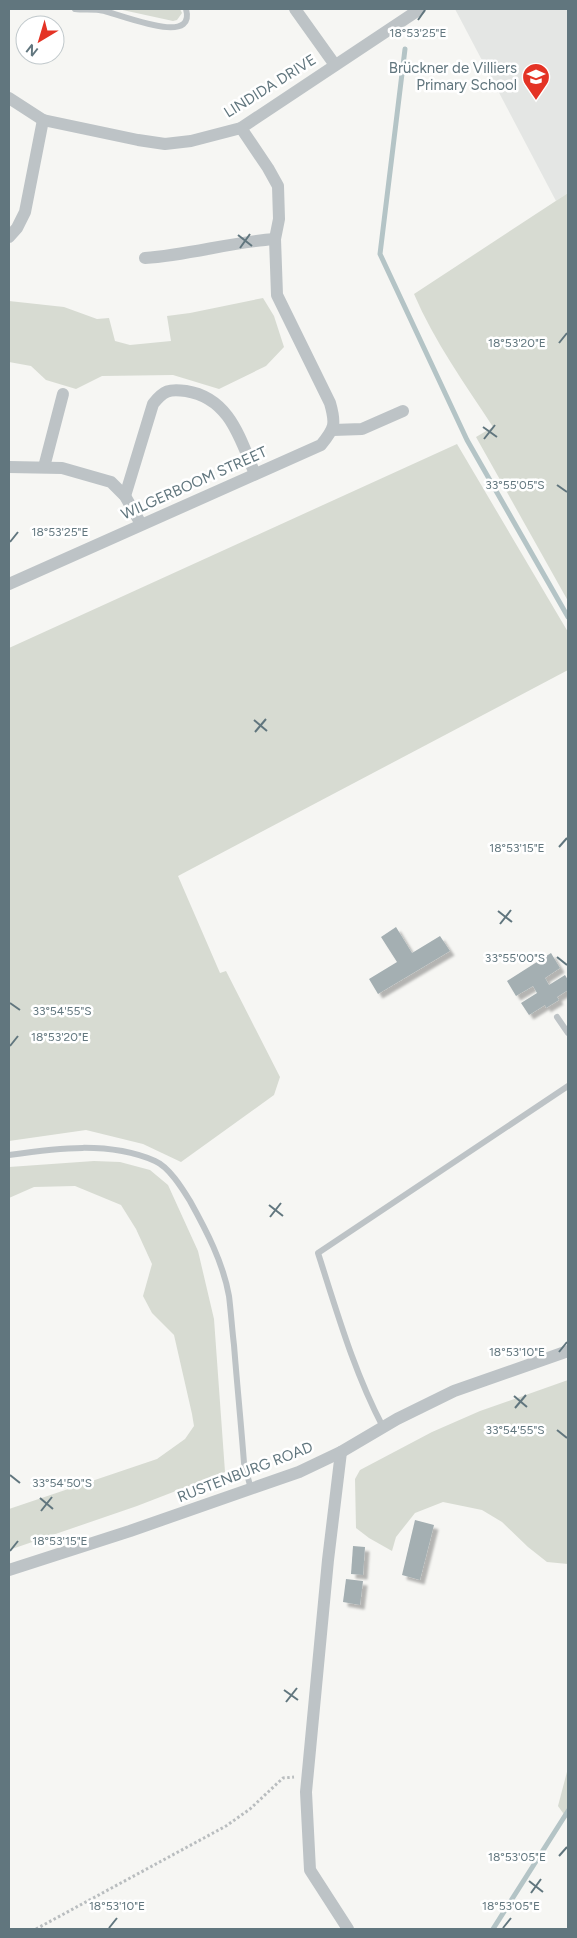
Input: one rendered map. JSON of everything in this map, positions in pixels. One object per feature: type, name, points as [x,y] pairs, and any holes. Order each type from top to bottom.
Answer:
[{"type":"street","points":[[295,9],[335,64]]},
{"type":"street","name":"LINDIDA DRIVE","points":[[9,98],[43,120],[164,144],[192,142],[241,128],[420,9]]},
{"type":"street","points":[[9,237],[17,228],[26,212],[43,120]]},
{"type":"street","points":[[241,128],[278,186],[279,219],[275,239],[277,295],[330,403],[334,418],[333,430],[362,429],[403,411]]},
{"type":"street","points":[[145,258],[170,256],[251,240],[275,239]]},
{"type":"street","points":[[125,496],[153,404],[162,393],[173,389],[194,392],[216,402],[226,413],[255,474]]},
{"type":"street","points":[[44,467],[63,394]]},
{"type":"street","name":"WILGERBOOM STREET","points":[[9,584],[321,445],[333,430]]},
{"type":"street","points":[[9,467],[62,468],[110,482],[125,496],[141,524]]},
{"type":"street","name":"RUSTENBURG ROAD","points":[[9,1570],[130,1531],[299,1472],[341,1452],[383,1427],[454,1391],[568,1351]]},
{"type":"street","points":[[341,1452],[328,1560],[306,1792],[310,1870],[348,1929]]},
{"type":"lane","points":[[75,10],[99,9],[142,22],[173,28],[181,26],[185,22],[186,9]]},
{"type":"lane","points":[[557,1017],[568,1033]]},
{"type":"lane","points":[[383,1427],[372,1406],[341,1327],[318,1253],[568,1086]]},
{"type":"lane","points":[[9,1155],[75,1148],[105,1148],[157,1162],[180,1184],[204,1226],[229,1294],[244,1463],[251,1489]]},
{"type":"path","points":[[36,1929],[226,1826],[250,1809],[283,1778],[295,1777],[306,1792]]},
{"type":"shaded area","points":[[118,9],[180,9],[182,13],[177,20],[173,21]]},
{"type":"shaded area","name":"Brückner de Villiers Primary School","points":[[455,9],[568,9],[568,193],[556,201]]},
{"type":"shaded area","points":[[568,193],[568,601],[476,437],[493,427],[440,345],[414,294]]},
{"type":"shaded area","points":[[263,298],[274,316],[284,347],[266,366],[219,389],[173,375],[102,376],[76,389],[46,380],[31,366],[9,362],[9,301],[64,307],[97,319],[109,318],[115,341],[130,345],[171,341],[167,316]]},
{"type":"shaded area","points":[[457,444],[568,632],[568,670],[178,876],[220,973],[226,971],[280,1077],[274,1095],[181,1162],[143,1144],[86,1130],[9,1141],[9,648]]},
{"type":"shaded area","points":[[94,1161],[120,1162],[150,1170],[168,1185],[198,1251],[214,1319],[225,1472],[137,1506],[9,1550],[9,1509],[157,1459],[185,1439],[194,1426],[174,1335],[152,1313],[143,1296],[152,1264],[136,1229],[121,1205],[75,1186],[34,1187],[9,1198],[9,1167]]},
{"type":"shaded area","points":[[568,1380],[568,1564],[547,1562],[502,1522],[482,1510],[443,1502],[415,1513],[396,1537],[392,1551],[356,1528],[355,1479],[360,1470],[432,1432],[480,1411]]},
{"type":"shaded area","points":[[568,1768],[568,1820],[558,1806]]},
{"type":"building","points":[[396,927],[412,953],[440,936],[450,951],[378,994],[369,979],[397,962],[381,937]]},
{"type":"building","points":[[551,953],[560,968],[545,978],[549,985],[565,975],[568,980],[568,990],[557,997],[559,1000],[546,1008],[545,1005],[529,1015],[521,1003],[537,993],[533,986],[516,996],[507,981]]},
{"type":"building","points":[[415,1520],[434,1525],[420,1580],[402,1575]]},
{"type":"building","points":[[353,1546],[365,1547],[363,1575],[351,1574]]},
{"type":"building","points":[[346,1579],[363,1581],[360,1605],[343,1602]]},
{"type":"waterway","points":[[405,49],[380,254],[467,440],[568,617]]},
{"type":"waterway","points":[[493,1929],[568,1811]]},
{"type":"place","name":"Brückner de Villiers Primary School","points":[[536,101]]}]
